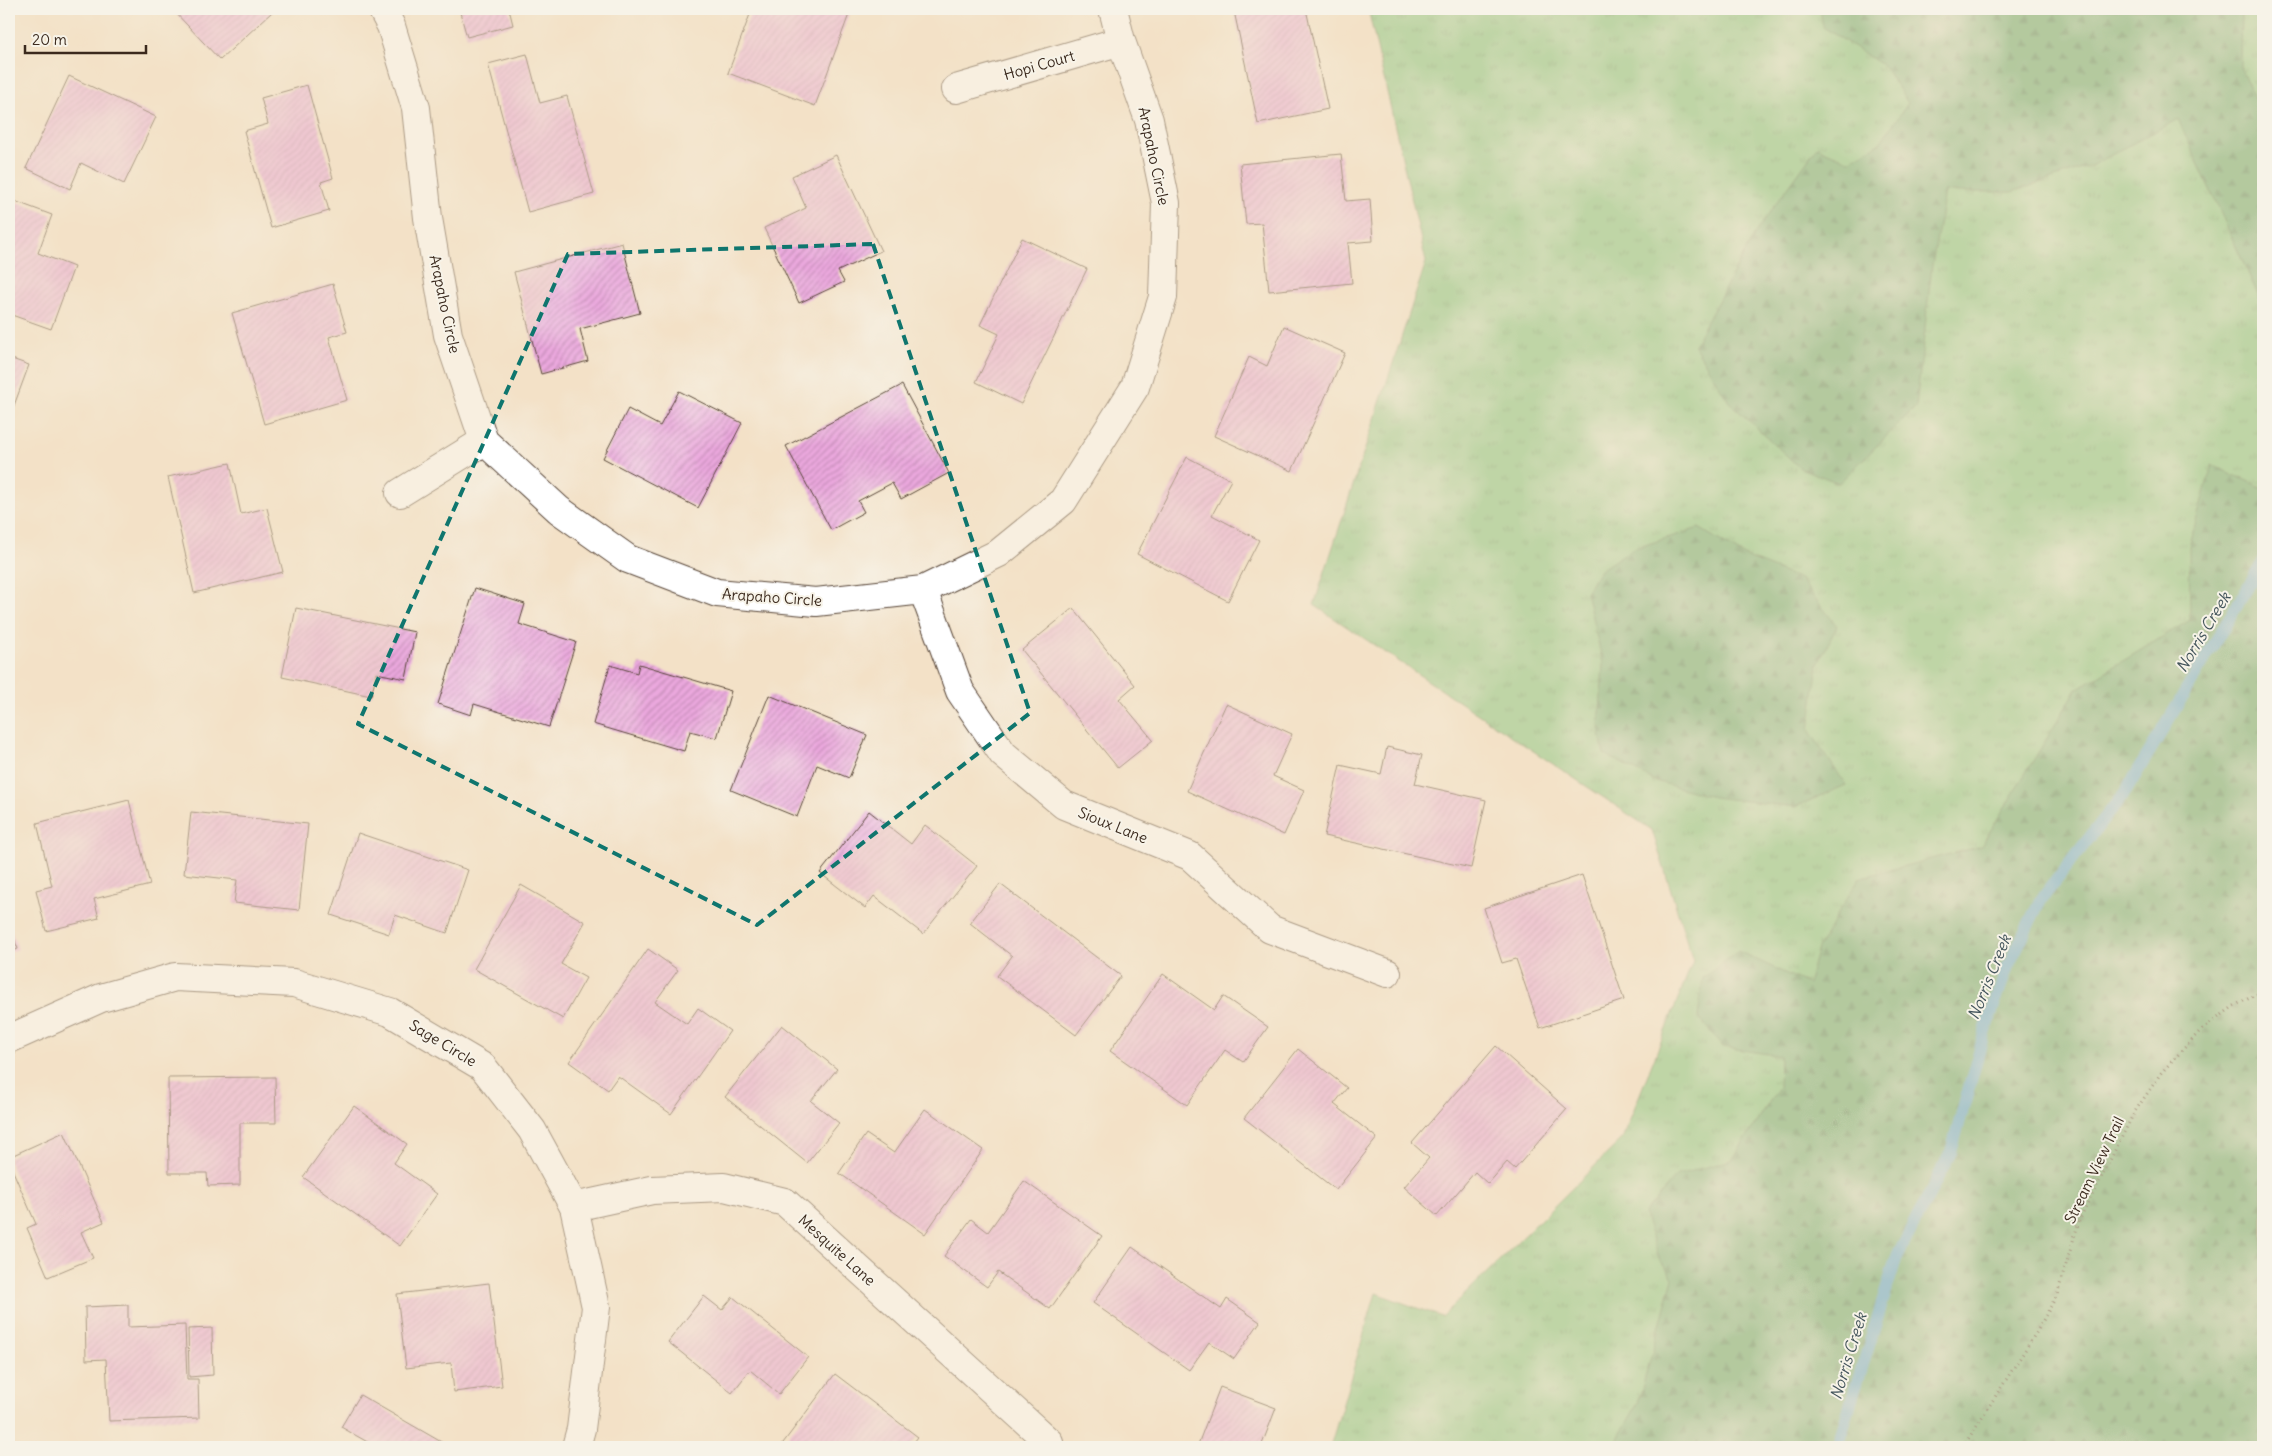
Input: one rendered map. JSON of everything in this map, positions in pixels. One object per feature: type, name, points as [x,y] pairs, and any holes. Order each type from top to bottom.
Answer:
[{"type":"street","name":"Arapaho Circle","points":[[382,9],[390,26],[416,108],[428,218],[448,335],[484,441],[559,510],[628,559],[717,594],[816,602],[923,590],[1000,553],[1062,501],[1135,387],[1163,297],[1166,203],[1149,120],[1121,41],[1113,9]]},
{"type":"street","name":"Hopi Court","points":[[956,89],[1121,41]]},
{"type":"street","points":[[400,492],[484,441]]},
{"type":"street","name":"Sioux Lane","points":[[923,590],[960,691],[1003,754],[1064,805],[1190,856],[1270,929],[1387,974]]},
{"type":"street","name":"Sage Circle","points":[[9,1039],[101,998],[175,977],[294,983],[390,1012],[483,1067],[532,1130],[574,1207],[596,1307],[581,1430],[576,1447]]},
{"type":"street","name":"Mesquite Lane","points":[[574,1207],[652,1190],[724,1187],[785,1202],[1049,1442]]},
{"type":"path","name":"Stream View Trail","points":[[1963,1447],[2036,1332],[2057,1295],[2079,1222],[2134,1113],[2161,1074],[2200,1031],[2234,1006],[2263,991]]},
{"type":"highlighted area","points":[[873,244],[1030,713],[757,925],[358,724],[568,254]]},
{"type":"green space","points":[[1368,9],[2263,9],[2263,1447],[1330,1447],[1376,1293],[1442,1317],[1622,1139],[1693,961],[1652,830],[1314,605],[1426,262]]},
{"type":"green space","points":[[1820,9],[2241,9],[2240,67],[2263,115],[2263,306],[2178,119],[2091,166],[2012,192],[1945,192],[1932,265],[1916,407],[1839,483],[1800,468],[1729,402],[1694,345],[1757,230],[1817,147],[1849,161],[1880,143],[1908,103],[1884,66],[1823,27]]},
{"type":"green space","points":[[2212,465],[2263,488],[2263,1447],[1618,1447],[1617,1440],[1638,1403],[1673,1278],[1659,1258],[1644,1214],[1677,1175],[1732,1160],[1779,1087],[1780,1056],[1723,1047],[1698,1017],[1703,978],[1738,951],[1808,984],[1818,948],[1859,878],[1981,846],[2077,689],[2190,620],[2189,546]]},
{"type":"green space","points":[[1699,528],[1750,559],[1800,579],[1837,626],[1818,664],[1809,730],[1846,785],[1795,807],[1713,797],[1655,781],[1604,754],[1599,729],[1603,663],[1586,592],[1600,570],[1632,549]]},
{"type":"building","points":[[172,9],[269,9],[272,12],[220,60]]},
{"type":"building","points":[[459,9],[509,9],[513,25],[467,37]]},
{"type":"building","points":[[752,9],[851,9],[815,106],[728,73]]},
{"type":"building","points":[[1245,9],[1306,9],[1328,109],[1258,124],[1234,11]]},
{"type":"building","points":[[527,54],[540,103],[567,96],[594,194],[528,212],[488,64]]},
{"type":"building","points":[[69,76],[156,117],[124,184],[81,163],[70,189],[26,168]]},
{"type":"building","points":[[307,85],[333,178],[321,182],[329,211],[271,228],[244,131],[268,124],[261,98]]},
{"type":"building","points":[[1341,154],[1346,201],[1370,199],[1373,241],[1348,243],[1352,283],[1269,291],[1262,223],[1246,224],[1240,164]]},
{"type":"building","points":[[836,155],[881,251],[838,271],[844,282],[799,303],[764,228],[806,208],[792,176]]},
{"type":"building","points":[[9,199],[52,215],[38,253],[74,267],[51,329],[9,314]]},
{"type":"building","points":[[1022,238],[1087,269],[1021,404],[976,382],[999,334],[980,325]]},
{"type":"building","points":[[622,243],[640,313],[580,329],[588,361],[541,374],[514,272]]},
{"type":"building","points":[[333,284],[347,332],[329,337],[347,400],[264,424],[232,313]]},
{"type":"building","points":[[1284,326],[1345,353],[1292,471],[1214,436],[1249,357],[1267,366]]},
{"type":"building","points":[[9,358],[29,365],[9,419]]},
{"type":"building","points":[[902,385],[949,473],[901,499],[892,483],[858,501],[864,512],[831,530],[786,446]]},
{"type":"building","points":[[679,391],[742,423],[698,508],[603,458],[628,409],[660,426]]},
{"type":"building","points":[[1187,457],[1231,480],[1212,515],[1259,540],[1228,601],[1137,554]]},
{"type":"building","points":[[230,463],[241,514],[267,508],[283,572],[194,593],[168,477]]},
{"type":"building","points":[[475,588],[525,604],[519,624],[576,642],[549,727],[474,704],[471,715],[438,704]]},
{"type":"building","points":[[296,608],[415,632],[406,679],[376,673],[371,696],[282,677]]},
{"type":"building","points":[[1073,608],[1135,685],[1119,699],[1153,740],[1118,768],[1022,650]]},
{"type":"building","points":[[639,664],[731,691],[717,738],[690,731],[684,751],[593,724],[610,665],[637,673]]},
{"type":"building","points":[[769,695],[867,735],[849,778],[817,765],[797,817],[731,790]]},
{"type":"building","points":[[1226,704],[1292,734],[1273,776],[1304,790],[1284,835],[1187,791]]},
{"type":"building","points":[[1387,747],[1422,755],[1415,784],[1486,800],[1471,868],[1324,836],[1340,765],[1381,774]]},
{"type":"building","points":[[129,800],[150,885],[94,899],[99,918],[46,931],[36,890],[52,886],[37,823]]},
{"type":"building","points":[[869,811],[911,844],[925,825],[977,866],[923,934],[874,896],[865,908],[820,873]]},
{"type":"building","points":[[191,812],[308,824],[299,910],[234,903],[237,880],[184,874]]},
{"type":"building","points":[[358,833],[468,870],[447,933],[395,915],[389,934],[331,915]]},
{"type":"building","points":[[1582,875],[1624,1000],[1540,1028],[1516,959],[1502,963],[1484,908]]},
{"type":"building","points":[[1000,884],[1121,976],[1076,1035],[997,976],[1012,956],[970,923]]},
{"type":"building","points":[[521,885],[585,922],[561,964],[586,978],[563,1019],[474,969]]},
{"type":"building","points":[[9,925],[18,949],[9,953]]},
{"type":"building","points":[[648,949],[678,970],[655,1002],[687,1024],[698,1008],[730,1031],[671,1114],[618,1076],[608,1090],[569,1062]]},
{"type":"building","points":[[1163,974],[1214,1010],[1223,996],[1268,1027],[1243,1062],[1225,1050],[1187,1105],[1110,1051]]},
{"type":"building","points":[[782,1025],[837,1069],[811,1101],[839,1123],[807,1163],[725,1097]]},
{"type":"building","points":[[1496,1046],[1567,1109],[1515,1169],[1507,1162],[1488,1184],[1475,1172],[1437,1216],[1404,1187],[1429,1158],[1412,1143]]},
{"type":"building","points":[[1298,1049],[1347,1088],[1334,1104],[1377,1138],[1336,1190],[1244,1118]]},
{"type":"building","points":[[275,1077],[276,1123],[240,1123],[240,1185],[208,1186],[207,1173],[169,1173],[168,1078]]},
{"type":"building","points":[[354,1106],[407,1144],[394,1163],[437,1194],[400,1246],[303,1177]]},
{"type":"building","points":[[925,1109],[983,1150],[925,1234],[839,1173],[866,1134],[894,1153]]},
{"type":"building","points":[[64,1132],[104,1222],[81,1232],[93,1258],[48,1277],[27,1228],[36,1224],[9,1162],[9,1157]]},
{"type":"building","points":[[1024,1181],[1102,1236],[1050,1309],[998,1272],[987,1287],[944,1256],[971,1219],[988,1232]]},
{"type":"building","points":[[1132,1247],[1221,1309],[1227,1299],[1260,1322],[1234,1359],[1209,1342],[1189,1370],[1093,1303]]},
{"type":"building","points":[[489,1283],[502,1386],[454,1392],[451,1363],[406,1368],[397,1294]]},
{"type":"building","points":[[704,1296],[722,1310],[733,1297],[808,1357],[779,1394],[750,1370],[732,1393],[668,1342]]},
{"type":"building","points":[[128,1305],[128,1327],[185,1325],[187,1379],[198,1379],[199,1418],[109,1421],[106,1359],[86,1360],[85,1307]]},
{"type":"building","points":[[212,1328],[213,1375],[189,1377],[188,1329]]},
{"type":"building","points":[[835,1374],[918,1437],[910,1447],[780,1447]]},
{"type":"building","points":[[1220,1387],[1276,1408],[1261,1447],[1197,1447]]},
{"type":"building","points":[[360,1395],[450,1447],[369,1447],[371,1444],[341,1427]]},
{"type":"waterway","name":"Norris Creek","points":[[1837,1447],[1896,1259],[1951,1152],[1984,1034],[2008,966],[2040,901],[2126,791],[2263,562]]}]
